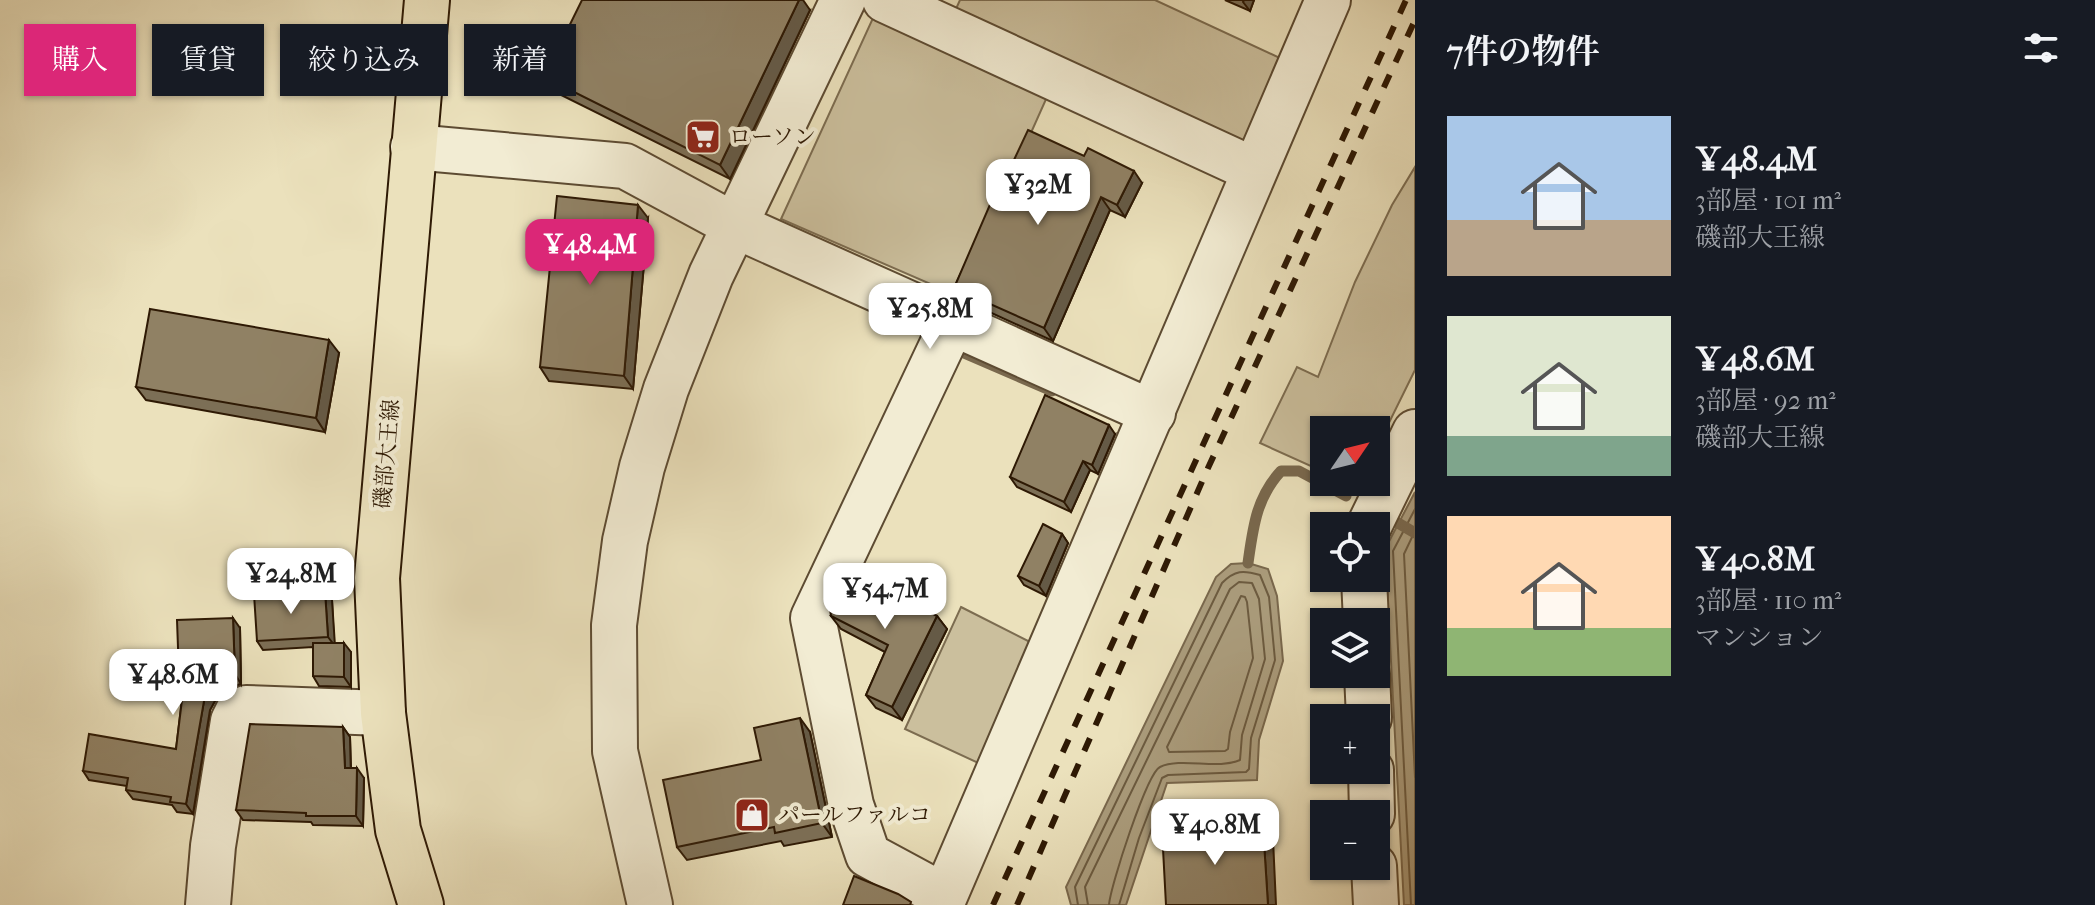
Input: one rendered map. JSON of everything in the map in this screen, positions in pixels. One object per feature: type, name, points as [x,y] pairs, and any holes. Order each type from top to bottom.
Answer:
[{"type":"main road","name":"磯部大王線","points":[[421,905],[398,830],[383,713],[377,578],[427,0]]},
{"type":"street","points":[[650,905],[615,751],[614,625],[625,541],[642,467],[666,389],[705,289],[843,0]]},
{"type":"street","points":[[885,0],[1254,170]]},
{"type":"street","points":[[952,324],[813,618],[851,805],[868,855],[942,901],[1328,0]]},
{"type":"street","points":[[413,147],[625,166],[736,226],[1153,413]]},
{"type":"street","points":[[1376,512],[1415,432]]},
{"type":"street","points":[[208,905],[213,846],[233,721],[238,711],[246,708],[383,713]]},
{"type":"street","points":[[1375,880],[1376,905]]},
{"type":"shaded area","points":[[960,0],[1155,0],[1282,59],[1248,139],[1236,145],[955,11]]},
{"type":"shaded area","points":[[873,18],[1047,97],[958,296],[781,219]]},
{"type":"shaded area","points":[[1415,167],[1415,370],[1390,421],[1390,416],[1310,416],[1310,466],[1260,443],[1297,367],[1318,377],[1355,282],[1392,205]]},
{"type":"shaded area","points":[[961,607],[1038,646],[987,767],[905,729]]},
{"type":"water","points":[[1415,492],[1415,905],[1404,905],[1387,592],[1390,592],[1390,540]]},
{"type":"water","points":[[1248,563],[1268,569],[1277,596],[1283,661],[1259,740],[1257,780],[1167,783],[1126,905],[1071,905],[1066,887],[1216,577],[1231,564]]},
{"type":"building","name":"ローソン","points":[[582,0],[799,0],[720,165],[576,93],[576,24],[570,24]]},
{"type":"building","points":[[1028,130],[1084,156],[1088,148],[1134,171],[1117,205],[1101,197],[1044,328],[954,288],[995,193],[998,194]]},
{"type":"building","points":[[557,196],[638,205],[624,376],[540,367]]},
{"type":"building","points":[[150,309],[329,340],[316,418],[136,387]]},
{"type":"building","points":[[1045,395],[1109,425],[1092,465],[1083,461],[1064,502],[1010,477]]},
{"type":"building","points":[[1043,524],[1062,534],[1039,586],[1018,576]]},
{"type":"building","points":[[850,572],[937,616],[892,707],[866,695],[888,645],[831,616],[830,609]]},
{"type":"building","points":[[325,591],[328,637],[257,641],[254,594]]},
{"type":"building","points":[[233,618],[235,674],[222,679],[210,689],[204,701],[186,804],[170,802],[171,797],[126,790],[128,778],[83,771],[89,734],[176,749],[185,675],[179,675],[177,620]]},
{"type":"building","points":[[313,643],[344,643],[344,677],[313,676]]},
{"type":"building","name":"パールファルコ","points":[[800,718],[822,823],[775,833],[774,827],[677,847],[663,780],[761,760],[754,728]]},
{"type":"building","points":[[250,724],[343,727],[345,768],[357,768],[356,816],[306,816],[306,813],[236,810]]},
{"type":"building","points":[[1263,826],[1268,905],[1166,905],[1162,830]]},
{"type":"building","points":[[854,876],[898,894],[911,902],[910,905],[843,905]]},
{"type":"waterway","points":[[950,347],[1052,391]]},
{"type":"waterway","points":[[1248,563],[1261,503],[1273,481],[1281,471],[1299,471],[1310,477]]},
{"type":"waterway","points":[[1398,523],[1415,533]]},
{"type":"railway","points":[[993,905],[1406,0]]},
{"type":"railway","points":[[1017,905],[1208,468],[1415,20]]},
{"type":"place","name":"ローソン","points":[[703,137]]},
{"type":"place","name":"パールファルコ","points":[[752,815]]}]
